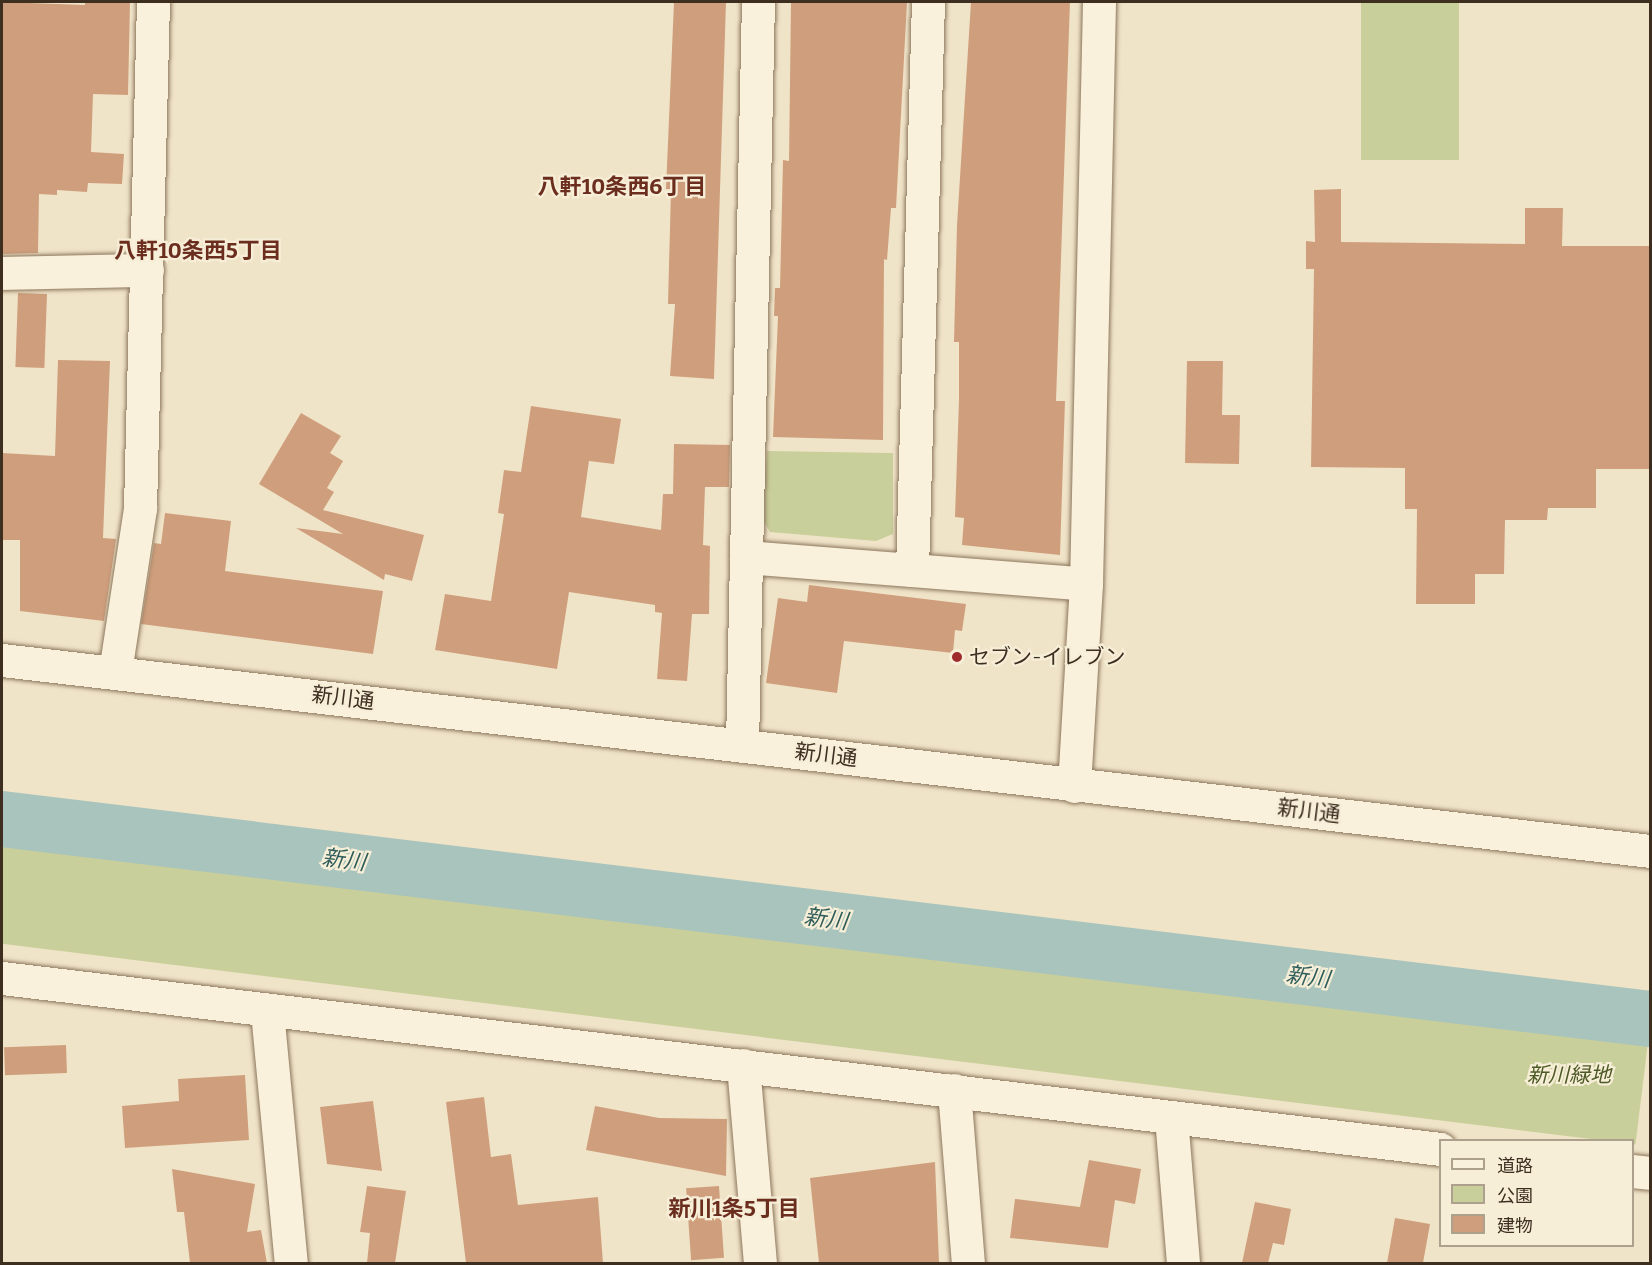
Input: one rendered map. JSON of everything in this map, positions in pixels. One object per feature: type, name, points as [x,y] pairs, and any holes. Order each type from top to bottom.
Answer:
[{"type":"street","points":[[115,672],[140,508],[153,2]]},
{"type":"street","points":[[742,745],[758,2]]},
{"type":"street","points":[[912,570],[928,2]]},
{"type":"street","points":[[1074,786],[1086,584],[1099,2]]},
{"type":"street","points":[[2,273],[147,270]]},
{"type":"street","points":[[746,557],[1086,584]]},
{"type":"street","name":"新川通","points":[[2,660],[1650,851]]},
{"type":"street","points":[[2,978],[1439,1149]]},
{"type":"street","points":[[267,1011],[291,1263]]},
{"type":"street","points":[[743,1065],[760,1263]]},
{"type":"street","points":[[954,1090],[968,1263]]},
{"type":"street","points":[[1171,1117],[1183,1263]]},
{"type":"street","points":[[1634,1171],[1650,1173]]},
{"type":"green space","points":[[1361,2],[1459,2],[1459,160],[1361,160]]},
{"type":"green space","points":[[767,451],[893,453],[893,534],[876,541],[770,532],[761,517]]},
{"type":"green space","name":"新川緑地","points":[[2,835],[1649,1037],[1634,1144],[1634,1139],[1592,1139],[2,944]]},
{"type":"building","points":[[2,2],[85,5],[85,2],[130,2],[128,95],[93,94],[91,152],[124,154],[122,184],[88,183],[87,192],[57,190],[57,195],[39,194],[38,253],[2,254]]},
{"type":"building","points":[[674,2],[726,2],[714,379],[670,376],[675,304],[668,304],[671,189],[666,189]]},
{"type":"building","points":[[791,2],[907,2],[896,208],[891,208],[887,260],[884,259],[883,440],[773,437],[778,316],[774,316],[775,288],[780,288],[783,160],[789,161]]},
{"type":"building","points":[[971,2],[1070,2],[1056,401],[1065,401],[1060,555],[962,545],[964,518],[955,517],[959,400],[959,342],[954,342],[957,225]]},
{"type":"building","points":[[1341,189],[1341,242],[1525,244],[1525,208],[1563,208],[1562,246],[1650,246],[1650,469],[1596,469],[1596,508],[1548,508],[1547,520],[1505,520],[1504,574],[1475,574],[1475,604],[1416,604],[1417,509],[1405,509],[1405,468],[1311,467],[1314,269],[1306,269],[1306,241],[1315,242],[1314,190]]},
{"type":"building","points":[[18,293],[47,294],[44,368],[15,367]]},
{"type":"building","points":[[58,360],[110,361],[103,538],[116,539],[104,621],[20,611],[20,540],[2,540],[2,453],[55,456]]},
{"type":"building","points":[[1187,361],[1223,361],[1222,415],[1240,415],[1239,464],[1185,463]]},
{"type":"building","points":[[531,406],[621,419],[614,464],[589,461],[581,517],[661,530],[663,494],[673,494],[674,444],[730,445],[729,487],[705,487],[703,545],[710,546],[709,614],[692,614],[687,681],[657,679],[662,613],[655,612],[655,605],[569,592],[557,669],[435,650],[445,594],[491,601],[504,514],[498,513],[504,470],[521,472]]},
{"type":"building","points":[[301,413],[341,436],[330,453],[343,461],[327,488],[334,492],[323,510],[424,535],[412,581],[385,574],[384,580],[296,528],[343,534],[259,484]]},
{"type":"building","points":[[165,513],[231,521],[225,571],[383,591],[373,654],[141,624],[154,543],[161,544]]},
{"type":"building","points":[[809,585],[966,604],[962,631],[955,630],[953,653],[844,641],[837,693],[766,683],[778,598],[807,602]]},
{"type":"building","points":[[66,1045],[67,1073],[5,1075],[4,1047]]},
{"type":"building","points":[[245,1075],[249,1140],[125,1148],[122,1106],[179,1101],[178,1079]]},
{"type":"building","points":[[484,1097],[491,1157],[511,1154],[518,1205],[598,1197],[603,1263],[466,1263],[446,1102]]},
{"type":"building","points":[[373,1101],[382,1171],[327,1164],[320,1107]]},
{"type":"building","points":[[595,1106],[659,1118],[727,1119],[726,1176],[586,1150]]},
{"type":"building","points":[[1089,1160],[1141,1169],[1135,1204],[1115,1200],[1108,1248],[1010,1238],[1015,1199],[1080,1207]]},
{"type":"building","points":[[935,1162],[939,1263],[819,1263],[810,1178]]},
{"type":"building","points":[[172,1169],[255,1184],[247,1232],[261,1230],[267,1263],[190,1263],[184,1212],[177,1212]]},
{"type":"building","points":[[367,1186],[406,1191],[395,1263],[367,1263],[370,1233],[360,1232]]},
{"type":"building","points":[[719,1186],[724,1258],[691,1260],[686,1188]]},
{"type":"building","points":[[1255,1202],[1291,1209],[1284,1245],[1273,1243],[1268,1263],[1242,1263]]},
{"type":"building","points":[[1395,1218],[1430,1224],[1423,1263],[1387,1263]]},
{"type":"waterway","name":"新川","points":[[2,819],[1650,1019]]},
{"type":"place","name":"セブン-イレブン","points":[[957,657]]},
{"type":"district","name":"八軒10条西6丁目","points":[[622,187]]},
{"type":"district","name":"八軒10条西5丁目","points":[[198,251]]},
{"type":"district","name":"新川1条5丁目","points":[[734,1209]]}]
